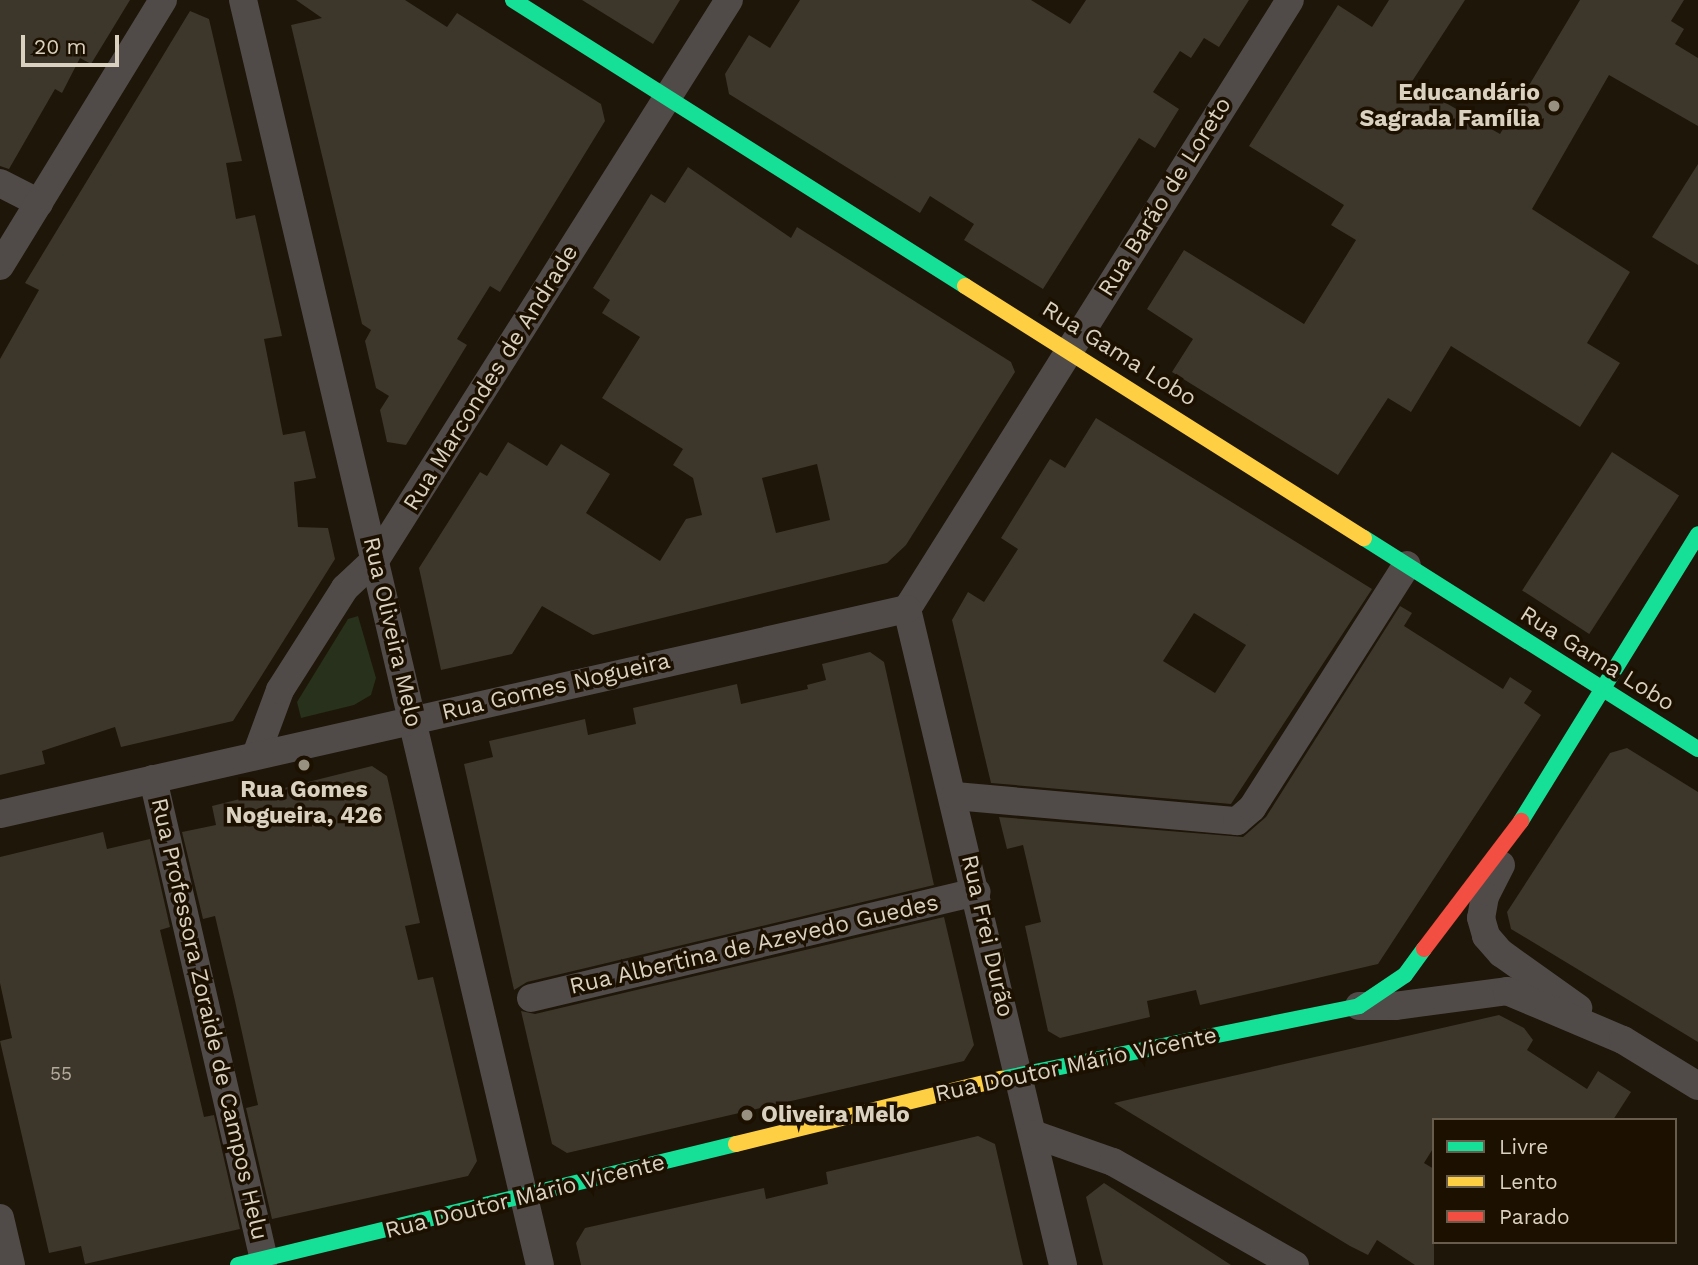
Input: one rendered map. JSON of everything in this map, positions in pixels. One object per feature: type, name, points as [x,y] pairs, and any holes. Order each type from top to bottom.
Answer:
[{"type":"street","points":[[0,266],[163,0]]},
{"type":"street","name":"Rua Oliveira Melo","points":[[243,0],[540,1265]]},
{"type":"street","name":"Rua Gama Lobo","points":[[513,0],[1068,348],[1698,749]]},
{"type":"street","name":"Rua Marcondes de Andrade","points":[[256,755],[280,690],[345,589],[376,559],[729,0]]},
{"type":"street","name":"Rua Barão de Loreto","points":[[907,609],[1068,348],[1290,0]]},
{"type":"street","points":[[0,183],[39,203]]},
{"type":"street","points":[[1623,1040],[1501,953],[1486,936],[1481,918],[1485,896],[1531,809],[1698,534]]},
{"type":"street","points":[[955,796],[1237,821],[1252,808],[1407,565]]},
{"type":"street","name":"Rua Gomes Nogueira","points":[[0,814],[907,609]]},
{"type":"street","name":"Rua Frei Durão","points":[[907,609],[955,796],[1063,1265]]},
{"type":"street","name":"Rua Professora Zoraide de Campos Helu","points":[[153,779],[251,1262]]},
{"type":"street","points":[[1359,1006],[1405,975],[1490,856],[1531,809]]},
{"type":"street","name":"Rua Albertina de Azevedo Guedes","points":[[531,998],[977,891]]},
{"type":"street","name":"Rua Doutor Mário Vicente","points":[[251,1262],[524,1198],[1019,1075],[1359,1006],[1395,1006],[1507,991],[1623,1040],[1698,1086]]},
{"type":"street","points":[[1033,1135],[1113,1162],[1294,1265]]},
{"type":"street","points":[[0,1219],[11,1265]]},
{"type":"green space","points":[[358,616],[376,678],[371,695],[354,705],[301,718],[297,702],[348,619]]},
{"type":"building","points":[[0,0],[130,0],[91,64],[80,58],[62,93],[55,89],[9,169],[0,166]]},
{"type":"building","points":[[296,0],[405,0],[447,27],[457,13],[601,104],[605,121],[500,292],[490,286],[457,339],[467,345],[406,445],[387,442],[380,410],[389,396],[376,388],[365,341],[371,330],[362,324],[291,25],[322,18]]},
{"type":"building","points":[[582,0],[680,0],[653,44]]},
{"type":"building","points":[[800,0],[1031,0],[1070,24],[1086,0],[1249,0],[1219,47],[1204,38],[1191,58],[1180,51],[1153,92],[1179,109],[1155,148],[1139,138],[1043,289],[964,240],[974,224],[930,196],[920,213],[729,94],[725,74],[749,35],[770,48]]},
{"type":"building","points":[[1389,0],[1465,0],[1411,83],[1500,134],[1580,0],[1684,0],[1671,21],[1684,29],[1675,44],[1698,58],[1698,126],[1609,75],[1532,209],[1630,272],[1587,343],[1620,363],[1580,427],[1451,346],[1411,412],[1388,398],[1338,475],[1172,372],[1193,339],[1147,309],[1184,250],[1304,324],[1356,240],[1331,225],[1344,205],[1249,146],[1338,5],[1372,27]]},
{"type":"building","points":[[190,11],[209,19],[242,161],[226,163],[236,219],[255,215],[282,336],[264,339],[283,435],[305,431],[316,478],[294,482],[298,527],[328,528],[335,559],[233,721],[121,747],[115,727],[42,751],[45,764],[0,775],[0,359],[39,290],[25,283]]},
{"type":"building","points":[[1698,164],[1698,265],[1652,237]]},
{"type":"building","points":[[688,167],[791,238],[797,227],[1011,362],[1015,372],[906,545],[887,563],[593,635],[542,606],[512,654],[441,670],[419,568],[480,472],[487,476],[508,442],[547,466],[561,444],[610,474],[586,513],[660,561],[686,519],[702,515],[693,478],[673,465],[683,449],[602,398],[640,337],[602,313],[610,300],[593,288],[651,194],[665,203]],"holes":[[[817,464],[830,520],[776,533],[762,478]]]},
{"type":"building","points":[[1096,418],[1372,589],[1231,804],[991,783],[952,620],[968,592],[984,602],[1018,549],[1001,538],[1050,459],[1065,468]],"holes":[[[1194,613],[1246,645],[1215,693],[1163,661]]]},
{"type":"building","points":[[1612,452],[1679,496],[1589,634],[1522,590]]},
{"type":"building","points":[[1400,606],[1412,613],[1404,626],[1503,689],[1510,677],[1532,691],[1524,703],[1541,715],[1378,964],[1200,1005],[1196,990],[1147,1001],[1150,1017],[1060,1038],[1048,1031],[1025,926],[1041,922],[1023,845],[1007,849],[999,817],[1243,837],[1266,817]]},
{"type":"building","points":[[870,652],[884,662],[934,885],[527,982],[514,990],[464,764],[493,757],[489,741],[585,719],[588,735],[636,724],[633,708],[737,684],[741,704],[808,689],[807,685],[826,680],[822,664]]},
{"type":"building","points":[[1627,748],[1698,792],[1698,1042],[1511,929],[1507,912],[1610,753]]},
{"type":"building","points":[[372,766],[387,776],[420,923],[405,926],[418,980],[433,977],[477,1161],[468,1176],[272,1219],[246,1108],[258,1105],[235,1001],[215,916],[203,919],[182,832],[216,825],[212,806]]},
{"type":"building","points":[[103,832],[107,849],[150,839],[170,927],[160,930],[204,1117],[214,1115],[240,1229],[85,1264],[81,1246],[49,1253],[0,1041],[12,1038],[0,983],[0,857]]},
{"type":"building","points":[[944,917],[974,1045],[964,1061],[567,1153],[552,1144],[521,1011],[535,1014]]},
{"type":"building","points":[[1499,1015],[1524,1028],[1533,1040],[1527,1050],[1587,1089],[1598,1071],[1631,1092],[1614,1118],[1432,1118],[1432,1150],[1424,1163],[1432,1168],[1434,1265],[1415,1265],[1377,1240],[1368,1255],[1350,1246],[1114,1103]]},
{"type":"building","points":[[978,1136],[995,1144],[1023,1265],[581,1265],[576,1243],[585,1228],[764,1188],[766,1199],[828,1184],[826,1172]]},
{"type":"building","points":[[1104,1183],[1231,1265],[1103,1265],[1086,1197]]},
{"type":"traffic: fast","points":[[513,0],[965,286]]},
{"type":"traffic: fast","points":[[1521,821],[1698,534]]},
{"type":"traffic: fast","points":[[1364,538],[1698,749]]},
{"type":"traffic: fast","points":[[1001,1079],[1359,1006],[1405,975],[1424,949]]},
{"type":"traffic: fast","points":[[238,1265],[736,1144]]},
{"type":"traffic: slow","points":[[965,286],[1364,538]]},
{"type":"traffic: slow","points":[[736,1144],[1001,1079]]},
{"type":"traffic: jam","points":[[1424,949],[1521,821]]},
{"type":"place","name":"Educandário Sagrada Família","points":[[1554,106]]},
{"type":"place","name":"Rua Gomes Nogueira, 426","points":[[304,765]]},
{"type":"place","name":"Oliveira Melo","points":[[747,1115]]}]
